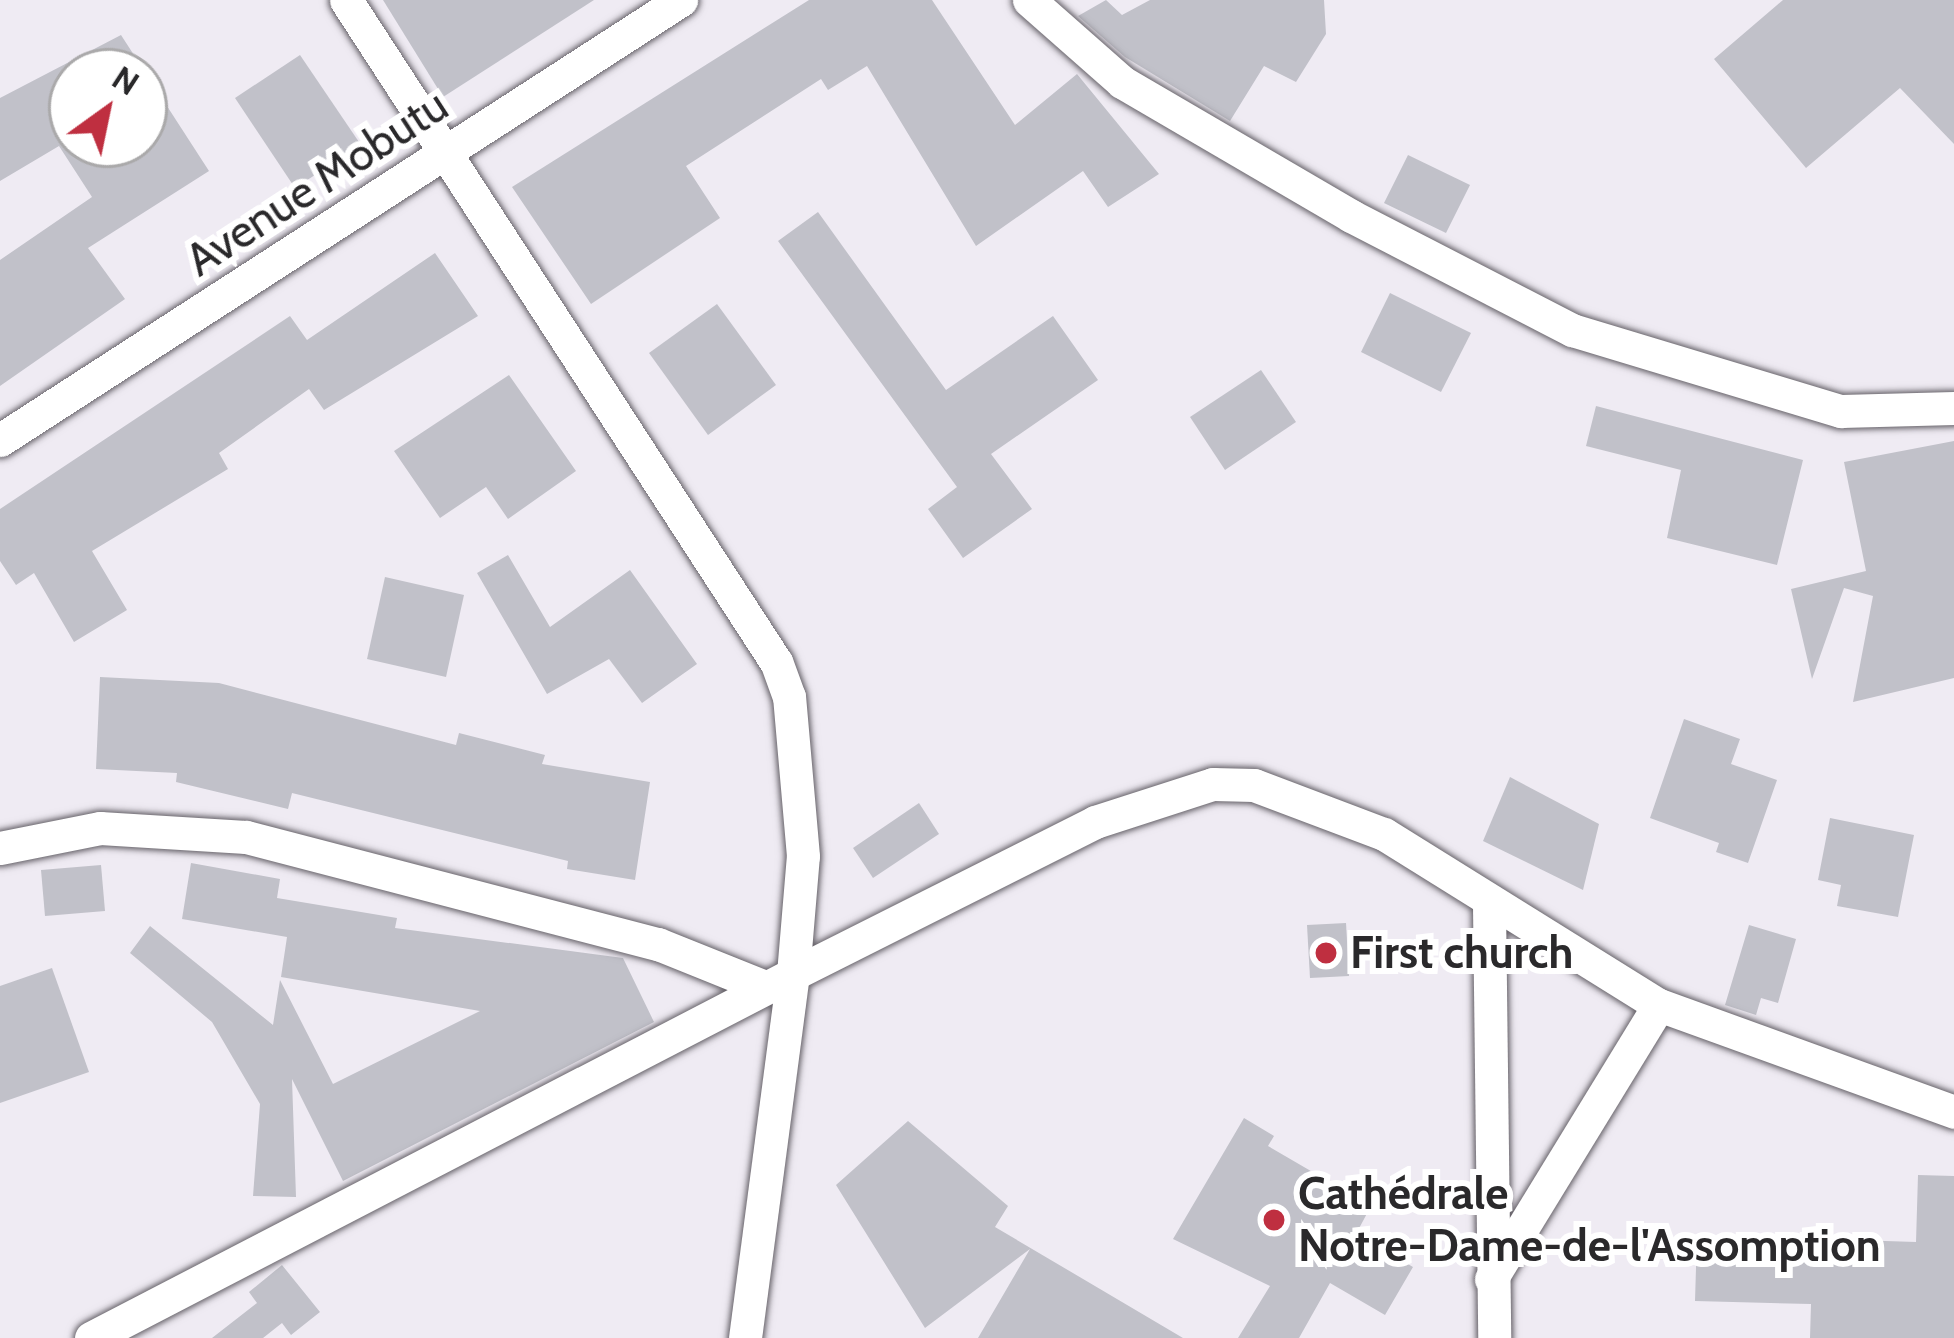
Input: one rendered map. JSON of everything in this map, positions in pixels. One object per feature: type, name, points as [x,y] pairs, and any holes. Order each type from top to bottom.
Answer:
[{"type":"street","points":[[346,0],[776,662],[789,697],[803,856],[779,981],[745,1338]]},
{"type":"street","name":"Avenue Mobutu","points":[[0,440],[681,0]]},
{"type":"street","points":[[1028,0],[1122,82],[1351,216],[1553,322],[1648,358],[1841,412],[1954,408]]},
{"type":"street","points":[[91,1338],[1095,822],[1213,784],[1254,784],[1384,834],[1490,906],[1659,1004],[1954,1112]]},
{"type":"street","points":[[0,848],[100,828],[246,837],[658,944],[779,981]]},
{"type":"street","points":[[1490,906],[1494,1338]]},
{"type":"street","points":[[1490,1281],[1659,1004]]},
{"type":"street","points":[[725,1338],[748,1299]]},
{"type":"building","points":[[383,0],[594,0],[443,97]]},
{"type":"building","points":[[809,0],[932,0],[1015,125],[1077,74],[1159,174],[1108,207],[1083,171],[976,246],[867,66],[828,90],[821,79],[686,166],[720,218],[591,304],[512,187]]},
{"type":"building","points":[[1106,0],[1122,15],[1150,0],[1324,0],[1326,34],[1296,82],[1264,66],[1230,121],[1125,57],[1078,16]]},
{"type":"building","points":[[1783,0],[1954,0],[1954,144],[1900,88],[1806,168],[1714,59]]},
{"type":"building","points":[[121,35],[129,48],[96,48]]},
{"type":"building","points":[[300,55],[361,145],[295,188],[235,98]]},
{"type":"building","points":[[48,73],[48,153],[0,181],[0,98]]},
{"type":"building","points":[[168,108],[209,171],[88,248],[125,299],[0,386],[0,260],[92,197],[73,168],[168,168]]},
{"type":"building","points":[[1408,155],[1470,185],[1446,233],[1384,203]]},
{"type":"building","points":[[818,212],[946,390],[1053,316],[1098,380],[991,454],[1032,509],[963,558],[928,509],[957,487],[778,241]]},
{"type":"building","points":[[435,253],[478,316],[324,410],[309,389],[219,453],[228,469],[92,551],[127,610],[74,642],[34,573],[16,585],[0,561],[0,509],[290,316],[307,340]]},
{"type":"building","points":[[1390,293],[1471,333],[1441,392],[1361,352]]},
{"type":"building","points":[[717,304],[776,385],[708,435],[649,353]]},
{"type":"building","points":[[1261,370],[1296,422],[1225,470],[1190,417]]},
{"type":"building","points":[[509,375],[576,471],[508,519],[486,487],[440,518],[394,451]]},
{"type":"building","points":[[1596,406],[1803,460],[1777,565],[1667,538],[1681,470],[1586,446]]},
{"type":"building","points":[[1954,441],[1954,678],[1853,702],[1873,596],[1844,588],[1812,679],[1791,589],[1866,571],[1844,462]]},
{"type":"building","points":[[508,555],[550,627],[630,570],[697,664],[642,703],[609,659],[547,694],[477,573]]},
{"type":"building","points":[[385,577],[464,595],[446,677],[367,659]]},
{"type":"building","points":[[100,677],[219,683],[456,745],[459,733],[545,755],[542,764],[650,782],[635,880],[567,869],[568,861],[292,793],[288,809],[176,782],[177,773],[96,769]]},
{"type":"building","points":[[1684,719],[1740,739],[1731,764],[1777,780],[1748,863],[1716,852],[1719,843],[1650,818]]},
{"type":"building","points":[[1510,777],[1599,824],[1583,890],[1483,841]]},
{"type":"building","points":[[919,803],[939,834],[873,878],[853,848]]},
{"type":"building","points":[[1830,818],[1914,835],[1898,917],[1837,906],[1841,885],[1818,880]]},
{"type":"building","points":[[191,863],[280,879],[277,898],[397,918],[395,928],[623,958],[654,1022],[343,1181],[292,1079],[296,1197],[253,1196],[260,1104],[212,1022],[130,953],[150,926],[273,1025],[280,980],[333,1084],[480,1011],[281,977],[287,937],[182,919]]},
{"type":"building","points":[[101,865],[105,911],[45,916],[41,870]]},
{"type":"building","name":"First church","points":[[1346,923],[1349,976],[1310,978],[1307,925]]},
{"type":"building","points":[[1749,925],[1796,939],[1778,1003],[1761,998],[1756,1015],[1725,1005]]},
{"type":"building","points":[[52,968],[89,1072],[0,1103],[0,986]]},
{"type":"building","name":"Cathédrale Notre-Dame-de-l'Assomption","points":[[1244,1118],[1274,1136],[1268,1146],[1371,1206],[1356,1234],[1413,1267],[1385,1315],[1330,1283],[1299,1338],[1238,1338],[1270,1286],[1173,1239]]},
{"type":"building","points":[[908,1121],[1008,1206],[995,1227],[1183,1338],[978,1338],[1030,1249],[925,1328],[836,1185]]},
{"type":"building","points":[[1918,1175],[1954,1176],[1954,1338],[1810,1338],[1811,1304],[1695,1301],[1697,1235],[1916,1242]]},
{"type":"building","points":[[282,1265],[320,1312],[291,1335],[282,1323],[263,1338],[212,1338],[257,1303],[249,1292]]},
{"type":"place","name":"First church","points":[[1326,953]]},
{"type":"place","name":"Cathédrale Notre-Dame-de-l'Assomption","points":[[1274,1220]]}]
